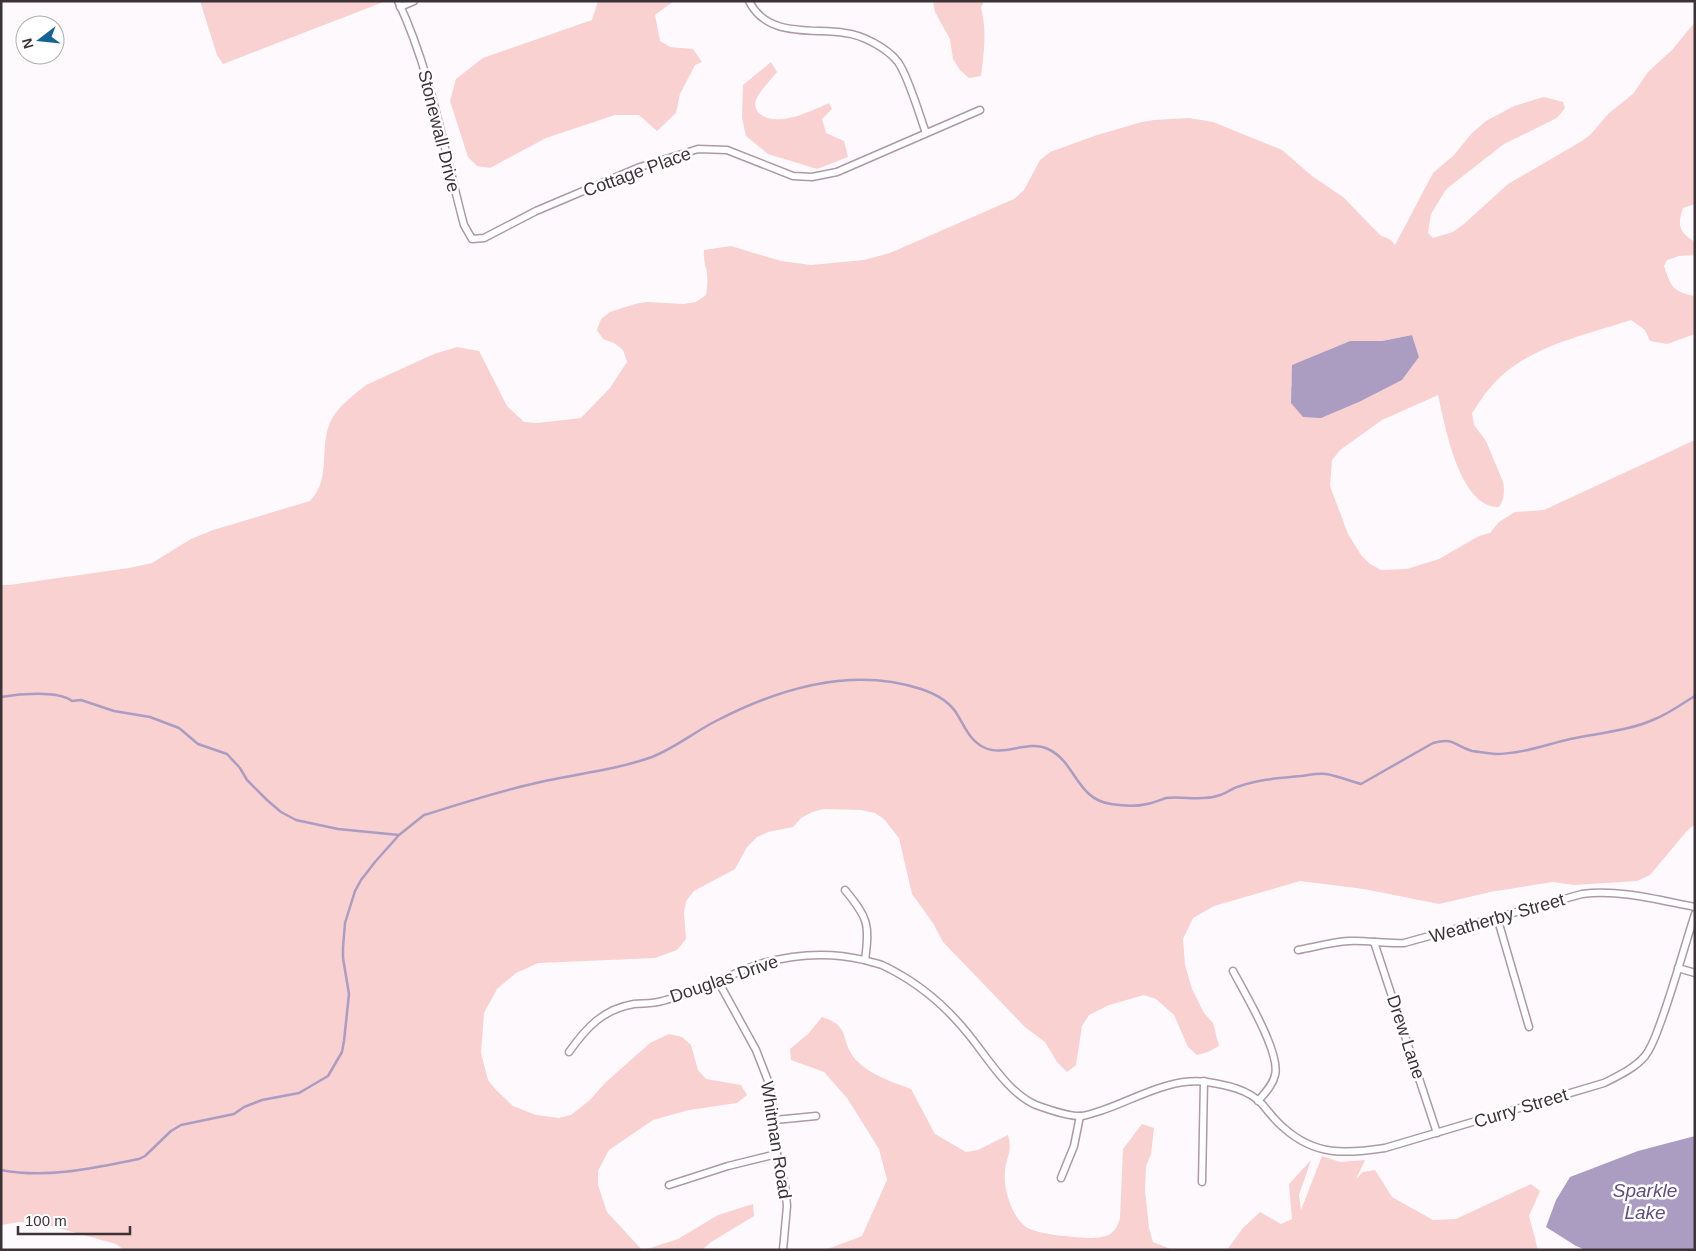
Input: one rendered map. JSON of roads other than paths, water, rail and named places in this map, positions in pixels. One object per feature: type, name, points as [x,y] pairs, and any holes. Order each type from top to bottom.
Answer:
[{"type":"street","points":[[399,4],[414,1]]},
{"type":"street","points":[[749,1],[753,10],[768,22],[805,31],[846,33],[872,42],[890,55],[897,61],[902,70],[926,133]]},
{"type":"street","name":"Stonewall Drive","points":[[399,4],[417,49],[432,99],[464,225],[472,239],[484,238],[494,233]]},
{"type":"street","name":"Cottage Place","points":[[494,233],[536,211],[640,167],[698,149],[727,150],[793,176],[812,177],[837,172],[980,110]]},
{"type":"street","points":[[845,890],[862,911],[865,920],[868,941],[865,960]]},
{"type":"street","name":"Weatherby Street","points":[[1298,950],[1350,941],[1404,943],[1582,894],[1601,891],[1640,896],[1695,907]]},
{"type":"street","name":"Curry Street","points":[[1258,1101],[1274,1120],[1300,1140],[1326,1150],[1341,1153],[1357,1153],[1385,1148],[1604,1083],[1635,1065],[1646,1055],[1654,1041],[1666,1009],[1695,914]]},
{"type":"street","points":[[1497,917],[1529,1027]]},
{"type":"street","name":"Drew Lane","points":[[1374,942],[1437,1133]]},
{"type":"street","name":"Douglas Drive","points":[[569,1052],[593,1022],[603,1015],[631,1005],[660,1002],[760,964],[791,957],[828,955],[881,964],[930,996],[955,1017],[998,1072],[1027,1100],[1038,1106],[1080,1116]]},
{"type":"street","points":[[1678,968],[1695,973]]},
{"type":"street","points":[[1061,1178],[1074,1146],[1080,1116],[1118,1105],[1156,1089],[1191,1080],[1226,1085],[1253,1096],[1258,1101],[1276,1074],[1276,1064],[1272,1049],[1234,971]]},
{"type":"street","name":"Whitman Road","points":[[718,980],[756,1050],[770,1086],[777,1154],[785,1186],[787,1206],[782,1250]]},
{"type":"street","points":[[1202,1182],[1204,1082]]},
{"type":"street","points":[[775,1120],[816,1116]]},
{"type":"street","points":[[669,1184],[728,1166],[777,1154]]},
{"type":"water","points":[[1412,335],[1419,357],[1402,380],[1361,401],[1321,418],[1303,417],[1291,403],[1292,365],[1350,341],[1382,341]]},
{"type":"water","name":"Sparkle Lake","points":[[1695,1136],[1695,1250],[1586,1250],[1576,1246],[1546,1227],[1556,1200],[1570,1177],[1638,1151]]},
{"type":"waterway","points":[[1,1170],[53,1173],[88,1169],[139,1159],[145,1156],[171,1131],[181,1125],[234,1114],[244,1107],[262,1100],[299,1093],[328,1076],[342,1052],[344,1041],[349,994],[343,958],[345,923],[355,891],[361,880],[399,835],[424,815],[464,802],[519,787],[622,766],[652,757],[738,710],[789,691],[815,684],[868,680],[895,682],[921,689],[948,703],[970,736],[983,747],[999,751],[1032,746],[1048,749],[1065,762],[1090,795],[1099,801],[1129,806],[1149,804],[1166,798],[1211,797],[1255,782],[1317,774],[1330,775],[1361,784],[1433,743],[1440,741],[1454,743],[1472,751],[1495,754],[1524,751],[1645,723],[1666,714],[1695,696]]},
{"type":"waterway","points":[[1,697],[27,694],[57,695],[72,701],[81,700],[114,711],[150,717],[179,728],[198,744],[227,754],[240,768],[247,780],[267,800],[281,812],[296,820],[338,829],[399,835]]}]
